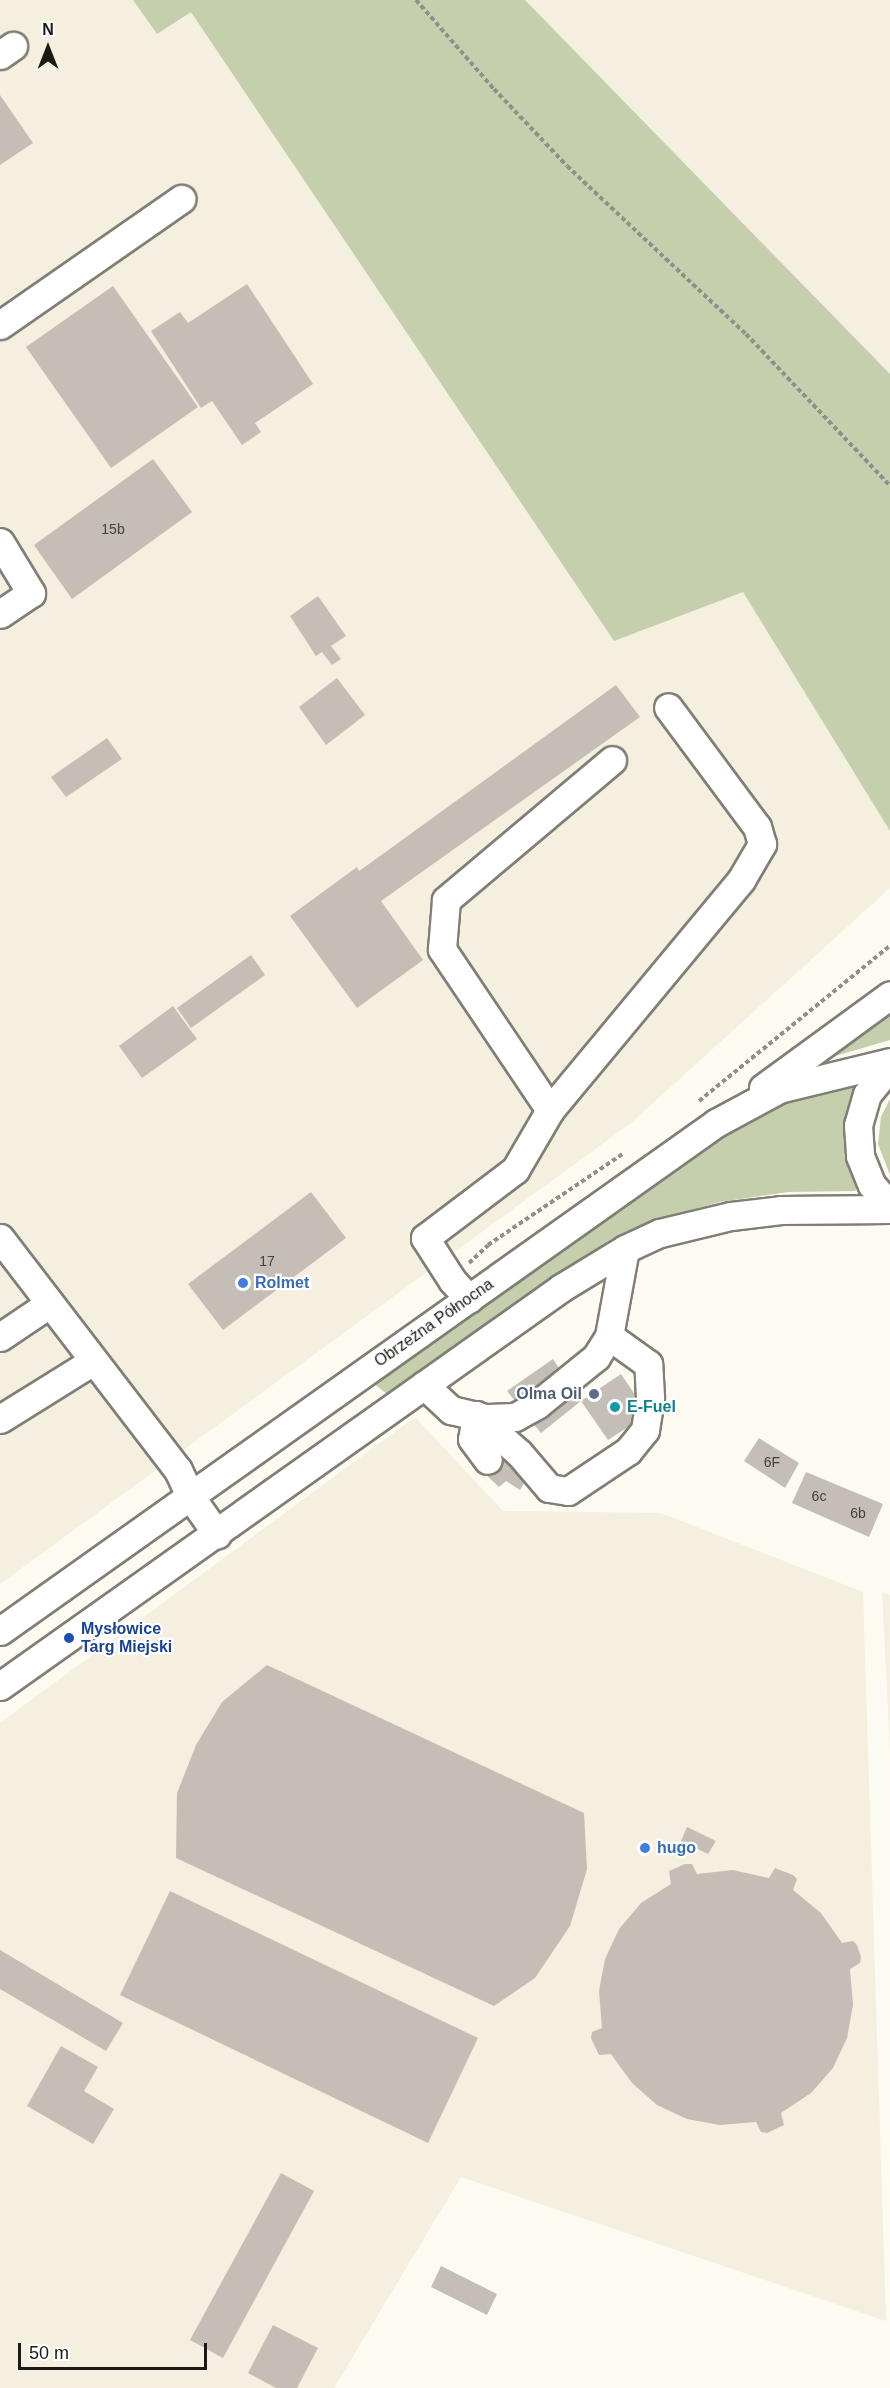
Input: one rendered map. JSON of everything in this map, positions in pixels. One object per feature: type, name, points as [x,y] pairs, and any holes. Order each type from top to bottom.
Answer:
[{"type":"street","points":[[0,325],[181,199]]},
{"type":"street","points":[[0,542],[31,593],[0,614]]},
{"type":"street","points":[[461,1289],[425,1238],[515,1170],[550,1110],[741,880],[762,844],[757,826],[668,707]]},
{"type":"street","points":[[550,1110],[442,949],[446,900],[612,760]]},
{"type":"street","points":[[716,1123],[890,995]]},
{"type":"street","points":[[890,1064],[867,1094],[858,1125],[860,1156],[872,1185],[890,1208]]},
{"type":"street","name":"Obrzeżna Północna","points":[[0,1631],[190,1496],[461,1289],[716,1123],[779,1089],[890,1064]]},
{"type":"street","points":[[0,1686],[561,1288],[625,1249],[660,1233],[731,1216],[781,1210],[890,1208]]},
{"type":"street","points":[[424,1385],[451,1410],[476,1415],[515,1417],[538,1404],[596,1357],[609,1336],[625,1249]]},
{"type":"street","points":[[5,1255],[49,1304],[178,1470],[190,1496],[217,1534]]},
{"type":"street","points":[[0,1337],[49,1304]]},
{"type":"street","points":[[476,1415],[519,1453],[537,1485],[568,1491],[628,1450],[645,1430],[650,1397],[648,1365],[609,1336]]},
{"type":"street","points":[[0,1419],[93,1361]]},
{"type":"street","points":[[476,1415],[472,1439],[488,1460]]},
{"type":"path","points":[[416,0],[494,89],[567,166],[746,334],[890,486]]},
{"type":"path","points":[[696,1103],[890,946]]},
{"type":"path","points":[[461,1289],[488,1245],[633,1148]]},
{"type":"shaded area","points":[[0,0],[133,0],[157,34],[191,11],[614,640],[743,592],[890,831],[890,888],[631,1123],[0,1584]]},
{"type":"shaded area","points":[[525,0],[890,0],[890,374]]},
{"type":"shaded area","points":[[415,1417],[503,1511],[661,1513],[863,1592],[886,2321],[461,2177],[334,2388],[0,2388],[0,1723]]},
{"type":"shaded area","points":[[882,1592],[890,1595],[890,1750]]},
{"type":"green space","points":[[133,0],[525,0],[890,374],[890,831],[743,592],[614,641],[191,12],[157,34]]},
{"type":"green space","points":[[890,1007],[890,1040],[825,1059]]},
{"type":"green space","points":[[856,1084],[846,1119],[844,1136],[847,1160],[857,1188],[855,1191],[788,1192],[720,1202],[655,1220],[611,1239],[387,1394],[373,1383],[664,1176],[745,1122],[801,1097]]},
{"type":"green space","points":[[890,1099],[890,1175],[878,1144],[881,1117]]},
{"type":"building","points":[[0,95],[33,143],[0,165]]},
{"type":"building","points":[[247,284],[313,384],[255,423],[261,432],[242,445],[212,401],[201,408],[151,331],[180,312],[188,323]]},
{"type":"building","points":[[113,286],[198,407],[111,468],[26,347]]},
{"type":"building","points":[[153,459],[192,512],[72,599],[34,545]]},
{"type":"building","points":[[318,596],[346,636],[331,646],[341,659],[332,665],[322,652],[316,656],[290,616]]},
{"type":"building","points":[[337,678],[365,715],[326,745],[299,707]]},
{"type":"building","points":[[616,685],[640,717],[381,901],[423,960],[357,1008],[290,916],[357,867],[359,871],[369,864]]},
{"type":"building","points":[[107,738],[122,759],[66,797],[51,777]]},
{"type":"building","points":[[251,955],[265,975],[191,1028],[177,1008]]},
{"type":"building","points":[[173,1006],[197,1039],[142,1078],[119,1046]]},
{"type":"building","points":[[311,1192],[346,1238],[223,1330],[188,1284]]},
{"type":"building","points":[[553,1359],[581,1401],[541,1433],[507,1391]]},
{"type":"building","name":"E-Fuel","points":[[621,1374],[648,1414],[608,1440],[581,1401]]},
{"type":"building","points":[[759,1438],[799,1463],[785,1488],[744,1461]]},
{"type":"building","points":[[497,1446],[531,1472],[520,1490],[506,1481],[499,1487],[481,1470]]},
{"type":"building","points":[[806,1472],[883,1504],[869,1537],[792,1503]]},
{"type":"building","points":[[267,1665],[584,1813],[587,1869],[570,1926],[535,1978],[494,2006],[176,1858],[177,1793],[196,1745],[222,1702]]},
{"type":"building","points":[[687,1827],[716,1841],[708,1854],[681,1841]]},
{"type":"building","points":[[685,1864],[692,1864],[697,1874],[733,1870],[769,1878],[775,1868],[793,1875],[797,1879],[793,1890],[821,1913],[842,1943],[853,1941],[861,1957],[860,1963],[850,1969],[853,2005],[847,2038],[833,2068],[811,2093],[781,2113],[784,2125],[767,2133],[761,2132],[756,2122],[720,2125],[687,2119],[657,2105],[632,2083],[611,2054],[599,2055],[591,2038],[592,2032],[602,2028],[599,1991],[605,1959],[619,1929],[641,1903],[671,1884],[669,1871]]},
{"type":"building","points":[[170,1891],[478,2038],[428,2143],[120,1995]]},
{"type":"building","points":[[0,1950],[123,2023],[106,2051],[0,1989]]},
{"type":"building","points":[[61,2046],[98,2067],[84,2091],[114,2109],[93,2144],[27,2106]]},
{"type":"building","points":[[281,2173],[314,2191],[223,2358],[190,2340]]},
{"type":"building","points":[[441,2266],[497,2294],[487,2315],[431,2287]]},
{"type":"building","points":[[273,2325],[318,2348],[297,2388],[276,2388],[248,2373]]},
{"type":"place","name":"Rolmet","points":[[243,1283]]},
{"type":"place","name":"Olma Oil","points":[[594,1394]]},
{"type":"place","name":"E-Fuel","points":[[615,1407]]},
{"type":"place","name":"Mysłowice Targ Miejski","points":[[69,1638]]},
{"type":"place","name":"hugo","points":[[645,1848]]}]
